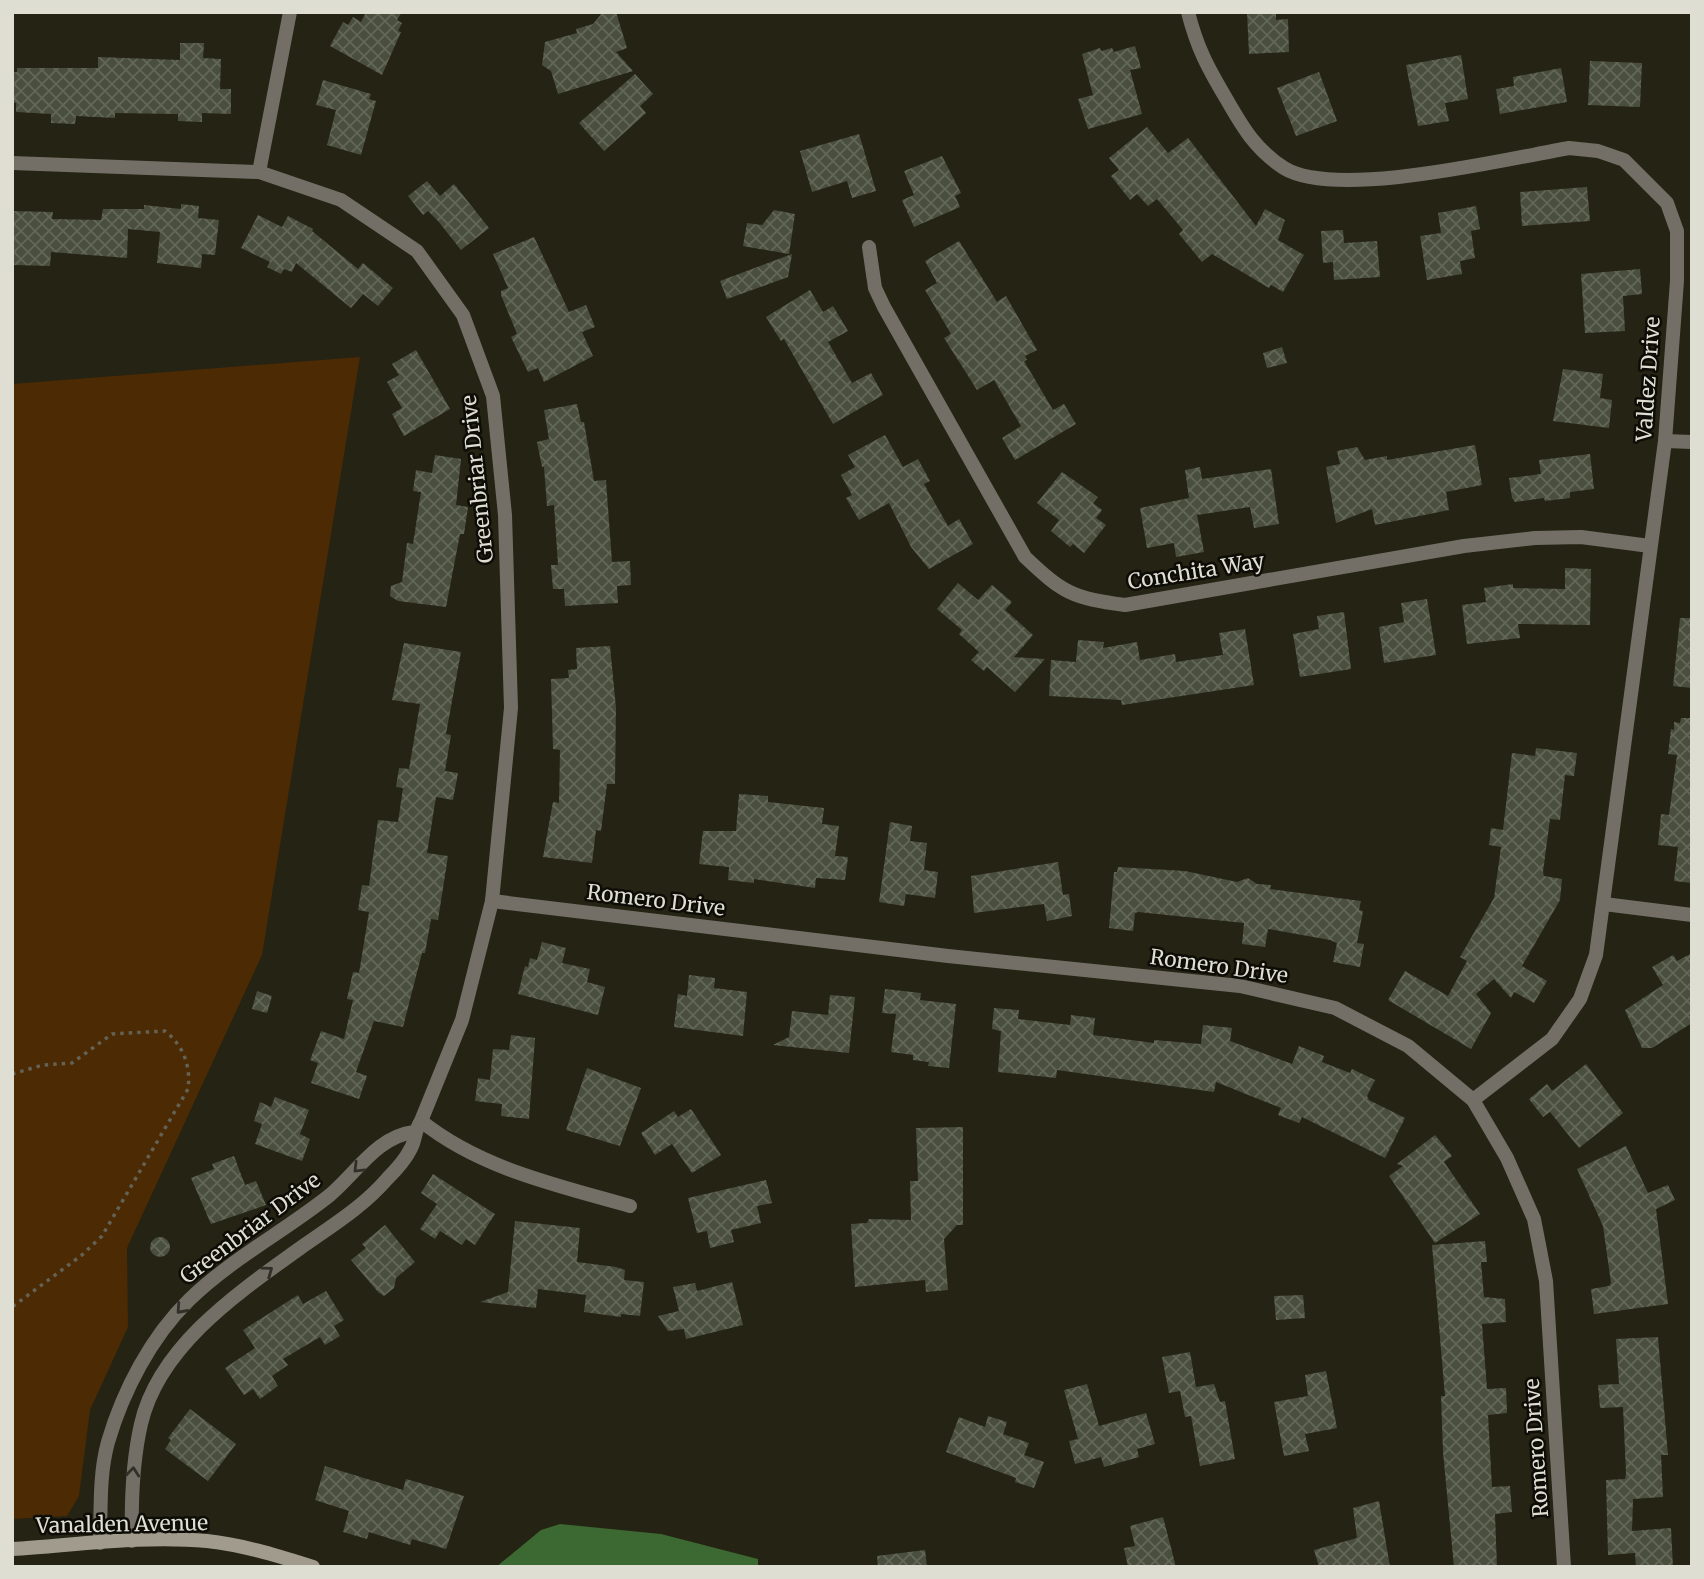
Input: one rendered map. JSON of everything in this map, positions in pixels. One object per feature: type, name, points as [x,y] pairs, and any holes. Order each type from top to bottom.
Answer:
[{"type":"main road","name":"Vanalden Avenue","points":[[12,1549],[132,1541],[219,1543],[245,1547],[313,1567]]},
{"type":"street","points":[[259,172],[290,12]]},
{"type":"street","name":"Valdez Drive","points":[[1188,12],[1198,50],[1252,143],[1286,169],[1320,180],[1361,182],[1569,148],[1598,150],[1624,160],[1634,168],[1667,203],[1677,231],[1677,281],[1665,441],[1596,955],[1580,999],[1552,1038],[1472,1100]]},
{"type":"street","name":"Greenbriar Drive","points":[[12,163],[259,172],[341,200],[417,251],[463,315],[493,396],[505,515],[511,708],[492,901],[462,1020],[417,1127],[412,1149],[364,1203],[230,1299],[189,1339],[160,1380],[141,1421],[133,1469],[132,1541]]},
{"type":"street","name":"Conchita Way","points":[[869,247],[875,288],[884,307],[1025,557],[1058,588],[1090,601],[1125,605],[1464,546],[1535,538],[1581,537],[1650,546]]},
{"type":"street","points":[[1665,441],[1692,442]]},
{"type":"street","name":"Romero Drive","points":[[492,901],[948,956],[1240,986],[1335,1008],[1408,1046],[1472,1100],[1507,1158],[1537,1232],[1546,1281],[1564,1567]]},
{"type":"street","points":[[1604,904],[1692,915]]},
{"type":"street","points":[[417,1127],[501,1167],[629,1206]]},
{"type":"street","name":"Greenbriar Drive","points":[[100,1543],[108,1444],[133,1380],[147,1353],[172,1319],[213,1280],[330,1195],[387,1141],[417,1127]]},
{"type":"path","points":[[12,1074],[43,1065],[72,1063],[112,1034],[164,1031],[183,1053],[190,1071],[188,1089],[102,1236],[82,1255],[12,1307]]},
{"type":"shaded area","points":[[360,357],[262,955],[127,1248],[128,1327],[90,1410],[79,1496],[67,1516],[12,1519],[12,384]]},
{"type":"shaded area","points":[[560,1524],[661,1534],[758,1559],[758,1567],[496,1567],[541,1530]]},
{"type":"building","points":[[366,12],[402,12],[397,20],[402,23],[398,31],[401,32],[382,75],[330,46],[343,22],[348,25],[353,17],[361,22]]},
{"type":"building","points":[[603,12],[616,12],[627,48],[616,52],[633,71],[558,94],[551,71],[542,65],[545,42],[577,33],[576,29],[593,24]]},
{"type":"building","points":[[1247,12],[1276,12],[1276,20],[1288,19],[1289,52],[1249,54]]},
{"type":"building","points":[[180,43],[204,43],[203,58],[221,59],[220,89],[231,89],[231,114],[202,113],[202,122],[178,121],[178,114],[115,113],[115,118],[76,116],[75,124],[51,123],[51,114],[16,112],[16,103],[12,102],[12,72],[17,72],[17,68],[98,68],[98,57],[180,60]]},
{"type":"building","points":[[1135,46],[1141,68],[1130,70],[1142,114],[1088,129],[1078,99],[1093,95],[1082,54],[1100,48],[1101,51],[1112,48],[1114,52]]},
{"type":"building","points":[[1461,55],[1468,99],[1445,103],[1449,121],[1418,126],[1406,65]]},
{"type":"building","points":[[1590,61],[1642,63],[1640,107],[1588,105]]},
{"type":"building","points":[[1561,68],[1567,102],[1500,114],[1496,89],[1514,86],[1513,77]]},
{"type":"building","points":[[1319,72],[1337,121],[1296,136],[1277,88]]},
{"type":"building","points":[[635,74],[653,94],[640,106],[646,113],[604,151],[579,123]]},
{"type":"building","points":[[323,80],[371,94],[369,99],[376,101],[361,155],[327,145],[336,110],[316,105]]},
{"type":"building","points":[[1147,127],[1168,153],[1188,138],[1256,226],[1265,209],[1285,220],[1278,240],[1304,255],[1283,292],[1271,285],[1269,288],[1212,254],[1202,262],[1179,234],[1183,230],[1157,199],[1148,206],[1137,194],[1130,200],[1111,176],[1119,170],[1109,158]]},
{"type":"building","points":[[859,134],[876,191],[852,198],[847,181],[812,192],[800,151]]},
{"type":"building","points":[[942,156],[961,193],[955,196],[960,207],[914,227],[902,200],[914,195],[904,171]]},
{"type":"building","points":[[427,181],[440,196],[454,184],[489,228],[461,250],[438,221],[428,211],[423,215],[408,196]]},
{"type":"building","points":[[1587,187],[1590,221],[1522,226],[1520,192]]},
{"type":"building","points":[[181,204],[199,206],[198,218],[219,220],[215,255],[202,254],[201,268],[157,263],[160,232],[128,229],[127,258],[51,252],[50,266],[12,265],[12,211],[53,212],[52,219],[101,220],[103,209],[144,209],[144,205],[181,209]]},
{"type":"building","points":[[1476,206],[1480,229],[1471,231],[1475,258],[1460,261],[1462,274],[1427,280],[1420,236],[1441,233],[1438,213]]},
{"type":"building","points":[[774,210],[795,214],[789,254],[743,246],[747,223],[762,225]]},
{"type":"building","points":[[258,215],[282,227],[288,216],[313,229],[312,231],[358,269],[363,263],[393,288],[378,306],[363,294],[351,308],[296,263],[292,272],[284,269],[281,274],[267,267],[270,262],[241,248]]},
{"type":"building","points":[[1343,230],[1344,243],[1377,241],[1380,277],[1334,280],[1333,262],[1323,263],[1321,231]]},
{"type":"building","points":[[534,237],[569,312],[586,305],[595,327],[582,332],[593,356],[544,382],[538,368],[528,372],[511,337],[517,334],[501,295],[501,291],[508,288],[493,254]]},
{"type":"building","points":[[959,241],[997,302],[1006,296],[1037,350],[1025,356],[1027,360],[1024,361],[1053,410],[1064,404],[1076,424],[1015,460],[1002,438],[1021,426],[994,380],[977,390],[944,338],[951,334],[925,290],[937,283],[925,261]]},
{"type":"building","points":[[792,254],[788,277],[727,299],[720,281]]},
{"type":"building","points":[[1640,269],[1642,294],[1623,296],[1625,331],[1585,333],[1581,274]]},
{"type":"building","points":[[810,290],[823,312],[833,306],[848,331],[828,342],[852,383],[871,373],[883,395],[833,424],[784,339],[781,341],[766,317]]},
{"type":"building","points":[[1282,347],[1287,363],[1267,368],[1263,353]]},
{"type":"building","points":[[416,350],[450,409],[404,436],[392,414],[402,408],[387,382],[399,375],[392,364]]},
{"type":"building","points":[[1563,369],[1603,374],[1600,398],[1612,400],[1609,428],[1553,421]]},
{"type":"building","points":[[577,404],[581,422],[584,422],[594,481],[606,480],[612,562],[630,561],[631,585],[617,586],[618,603],[565,606],[564,589],[553,589],[551,565],[558,565],[554,505],[547,506],[544,467],[537,442],[549,439],[544,410]]},
{"type":"building","points":[[885,435],[903,467],[918,459],[930,481],[924,484],[948,526],[959,519],[973,544],[929,569],[911,547],[889,503],[859,520],[846,498],[852,495],[841,475],[855,467],[848,455]]},
{"type":"building","points":[[1475,445],[1482,485],[1446,492],[1449,510],[1375,525],[1372,509],[1336,523],[1326,467],[1340,464],[1337,451],[1357,447],[1365,460],[1387,456],[1387,460]]},
{"type":"building","points":[[1590,454],[1594,489],[1570,492],[1570,498],[1545,501],[1544,498],[1515,502],[1512,498],[1509,478],[1541,474],[1539,460]]},
{"type":"building","points":[[435,455],[461,459],[456,505],[468,507],[446,607],[398,601],[390,596],[391,586],[402,582],[407,543],[413,544],[421,492],[413,491],[416,470],[432,473]]},
{"type":"building","points":[[1200,467],[1202,479],[1271,469],[1279,524],[1254,528],[1250,507],[1197,515],[1204,552],[1176,557],[1174,543],[1147,548],[1140,508],[1189,498],[1185,470]]},
{"type":"building","points":[[1062,472],[1098,497],[1093,503],[1102,510],[1096,518],[1106,525],[1084,553],[1073,544],[1070,547],[1051,531],[1059,520],[1037,503]]},
{"type":"building","points":[[1565,568],[1591,569],[1590,625],[1518,624],[1520,638],[1467,644],[1462,605],[1486,602],[1484,588],[1513,584],[1513,588],[1565,589]]},
{"type":"building","points":[[958,583],[978,600],[992,585],[1012,602],[1005,610],[1033,635],[1014,657],[1045,659],[1015,692],[987,667],[984,671],[971,660],[979,652],[959,634],[962,630],[937,609]]},
{"type":"building","points":[[1427,599],[1436,655],[1384,663],[1379,627],[1404,622],[1401,603]]},
{"type":"building","points":[[1344,612],[1351,669],[1300,677],[1293,634],[1319,629],[1317,616]]},
{"type":"building","points":[[1680,618],[1692,618],[1692,688],[1673,686]]},
{"type":"building","points":[[1245,629],[1254,685],[1122,705],[1121,700],[1049,696],[1051,660],[1076,662],[1078,640],[1104,642],[1103,648],[1137,642],[1140,660],[1175,654],[1176,662],[1223,655],[1219,633]]},
{"type":"building","points":[[404,643],[461,652],[446,734],[451,735],[445,771],[458,773],[453,800],[436,797],[427,853],[448,856],[438,920],[431,919],[425,953],[422,953],[403,1027],[374,1021],[356,1072],[367,1076],[359,1099],[311,1083],[318,1063],[310,1060],[321,1031],[344,1039],[353,1000],[347,999],[353,972],[359,973],[369,912],[358,910],[362,885],[369,886],[378,820],[398,822],[403,788],[396,787],[399,768],[409,769],[420,704],[392,700]]},
{"type":"building","points":[[610,646],[616,708],[615,784],[607,784],[601,831],[596,830],[592,863],[543,857],[553,802],[559,803],[560,750],[553,749],[551,679],[569,678],[568,670],[577,669],[576,648]]},
{"type":"building","points":[[1681,718],[1692,718],[1692,883],[1674,881],[1678,847],[1658,845],[1661,814],[1669,815],[1677,755],[1668,754],[1671,729],[1674,730],[1674,722],[1680,723]]},
{"type":"building","points":[[1536,748],[1577,753],[1574,776],[1565,775],[1560,820],[1550,819],[1543,872],[1544,876],[1562,879],[1560,900],[1522,966],[1547,981],[1534,1003],[1514,992],[1511,998],[1494,979],[1476,994],[1491,1013],[1471,1049],[1388,1000],[1405,971],[1448,996],[1467,961],[1460,957],[1494,898],[1501,847],[1489,845],[1491,828],[1503,830],[1512,753],[1535,756]]},
{"type":"building","points":[[739,794],[768,796],[768,802],[824,808],[822,824],[839,826],[835,856],[848,857],[845,880],[816,878],[815,888],[754,879],[754,883],[728,880],[729,867],[699,864],[703,831],[736,831]]},
{"type":"building","points":[[890,822],[912,826],[910,841],[927,843],[924,870],[938,872],[935,898],[906,894],[904,906],[879,902]]},
{"type":"building","points":[[1058,862],[1063,895],[1069,894],[1072,916],[1047,921],[1044,904],[974,913],[971,876]]},
{"type":"building","points":[[1118,867],[1185,871],[1237,882],[1248,878],[1257,884],[1271,885],[1270,889],[1361,901],[1359,910],[1363,911],[1357,943],[1364,944],[1360,967],[1333,962],[1337,943],[1330,940],[1268,929],[1265,947],[1242,944],[1244,923],[1138,912],[1135,913],[1133,931],[1109,928],[1114,872],[1117,872]]},
{"type":"building","points":[[542,942],[566,948],[562,963],[590,969],[587,982],[605,987],[598,1015],[518,994],[525,966],[528,967],[530,958],[537,960]]},
{"type":"building","points":[[1692,953],[1692,1023],[1652,1048],[1642,1048],[1625,1010],[1663,985],[1652,967],[1673,955],[1677,961]]},
{"type":"building","points":[[689,975],[715,978],[714,988],[747,992],[743,1036],[674,1027],[678,994],[687,996]]},
{"type":"building","points":[[885,989],[921,993],[920,1000],[956,1004],[949,1068],[928,1066],[929,1062],[913,1060],[913,1055],[891,1052],[896,1014],[882,1013]]},
{"type":"building","points":[[257,991],[272,996],[267,1013],[252,1009]]},
{"type":"building","points":[[830,995],[855,997],[849,1053],[773,1045],[789,1037],[792,1011],[828,1015]]},
{"type":"building","points":[[994,1008],[1019,1010],[1018,1019],[1070,1025],[1071,1015],[1095,1018],[1093,1035],[1154,1043],[1154,1040],[1201,1044],[1203,1025],[1232,1028],[1230,1041],[1292,1064],[1299,1046],[1324,1056],[1322,1062],[1350,1073],[1352,1069],[1375,1080],[1367,1096],[1369,1100],[1405,1118],[1385,1158],[1302,1117],[1299,1123],[1278,1115],[1281,1108],[1216,1082],[1214,1092],[1057,1070],[1056,1078],[998,1072],[1001,1031],[992,1029]]},
{"type":"building","points":[[511,1035],[535,1038],[529,1119],[501,1116],[502,1104],[475,1101],[478,1078],[490,1080],[493,1049],[509,1050]]},
{"type":"building","points":[[1586,1064],[1623,1113],[1579,1148],[1550,1112],[1543,1117],[1529,1099],[1547,1084],[1552,1091]]},
{"type":"building","points":[[587,1068],[641,1088],[620,1146],[566,1130]]},
{"type":"building","points":[[275,1097],[309,1110],[300,1134],[310,1139],[302,1161],[255,1144],[262,1124],[254,1121],[260,1102],[271,1107]]},
{"type":"building","points":[[691,1109],[721,1155],[692,1173],[672,1144],[655,1155],[641,1133],[674,1111],[678,1117]]},
{"type":"building","points":[[963,1127],[963,1225],[957,1225],[944,1239],[948,1290],[926,1292],[925,1280],[855,1287],[851,1224],[867,1223],[869,1219],[911,1220],[910,1181],[918,1181],[916,1128]]},
{"type":"building","points":[[1435,1135],[1452,1156],[1444,1162],[1480,1214],[1435,1243],[1389,1176],[1403,1166],[1397,1164]]},
{"type":"building","points":[[1626,1146],[1648,1193],[1668,1185],[1675,1200],[1656,1209],[1668,1304],[1594,1314],[1591,1289],[1609,1286],[1611,1283],[1603,1226],[1577,1169]]},
{"type":"building","points":[[234,1156],[245,1185],[256,1181],[266,1205],[211,1224],[191,1178],[214,1169],[212,1164]]},
{"type":"building","points":[[433,1174],[495,1214],[475,1245],[466,1239],[462,1245],[440,1231],[435,1239],[420,1229],[437,1204],[421,1193]]},
{"type":"building","points":[[766,1180],[772,1203],[757,1206],[761,1223],[731,1230],[734,1242],[710,1248],[707,1231],[697,1233],[688,1198]]},
{"type":"building","points":[[515,1221],[580,1228],[577,1262],[616,1267],[625,1270],[624,1280],[644,1282],[640,1316],[621,1314],[621,1317],[584,1312],[586,1295],[538,1289],[536,1308],[480,1302],[508,1292]]},
{"type":"building","points":[[385,1225],[415,1262],[396,1278],[394,1288],[384,1296],[351,1260],[366,1248],[362,1244]]},
{"type":"building","points":[[160,1237],[167,1240],[170,1247],[167,1254],[160,1257],[153,1254],[150,1247],[153,1240]]},
{"type":"building","points":[[1485,1241],[1487,1262],[1481,1262],[1484,1297],[1505,1299],[1506,1322],[1482,1324],[1487,1389],[1506,1388],[1507,1413],[1488,1415],[1492,1487],[1510,1486],[1512,1512],[1495,1514],[1497,1567],[1454,1567],[1443,1452],[1441,1396],[1445,1396],[1432,1245]]},
{"type":"building","points":[[732,1282],[743,1325],[686,1339],[684,1329],[668,1331],[658,1316],[679,1311],[673,1287],[695,1283],[697,1291]]},
{"type":"building","points":[[326,1291],[344,1320],[334,1326],[340,1336],[325,1345],[320,1337],[283,1359],[288,1365],[272,1376],[278,1386],[260,1399],[253,1389],[244,1395],[225,1368],[255,1348],[243,1330],[298,1295],[303,1304]]},
{"type":"building","points":[[1303,1295],[1305,1318],[1276,1320],[1274,1296]]},
{"type":"building","points":[[1658,1337],[1668,1455],[1661,1455],[1663,1497],[1633,1499],[1632,1531],[1671,1528],[1673,1567],[1636,1567],[1635,1553],[1608,1555],[1606,1480],[1625,1479],[1626,1473],[1623,1407],[1600,1408],[1598,1385],[1619,1384],[1616,1339]]},
{"type":"building","points":[[1190,1352],[1196,1387],[1214,1384],[1220,1402],[1225,1401],[1235,1459],[1200,1466],[1191,1416],[1185,1417],[1180,1391],[1169,1393],[1162,1357]]},
{"type":"building","points":[[1326,1371],[1337,1428],[1305,1434],[1309,1451],[1284,1456],[1274,1402],[1308,1396],[1305,1375]]},
{"type":"building","points":[[1087,1384],[1099,1426],[1146,1413],[1155,1444],[1137,1449],[1139,1457],[1104,1467],[1101,1457],[1075,1464],[1069,1441],[1078,1439],[1064,1390]]},
{"type":"building","points":[[190,1409],[236,1444],[208,1481],[165,1449],[171,1440],[168,1438]]},
{"type":"building","points":[[988,1416],[1007,1422],[1003,1434],[1029,1443],[1024,1455],[1044,1462],[1034,1488],[1015,1482],[1016,1478],[946,1452],[959,1417],[985,1427]]},
{"type":"building","points":[[325,1466],[403,1490],[406,1479],[464,1496],[446,1549],[412,1539],[410,1545],[369,1532],[367,1539],[343,1532],[349,1511],[315,1500]]},
{"type":"building","points":[[1379,1501],[1390,1567],[1319,1567],[1314,1550],[1357,1538],[1353,1508]]},
{"type":"building","points":[[1163,1517],[1176,1567],[1128,1567],[1124,1548],[1135,1546],[1130,1526]]},
{"type":"building","points":[[925,1550],[927,1567],[878,1567],[877,1556]]}]
